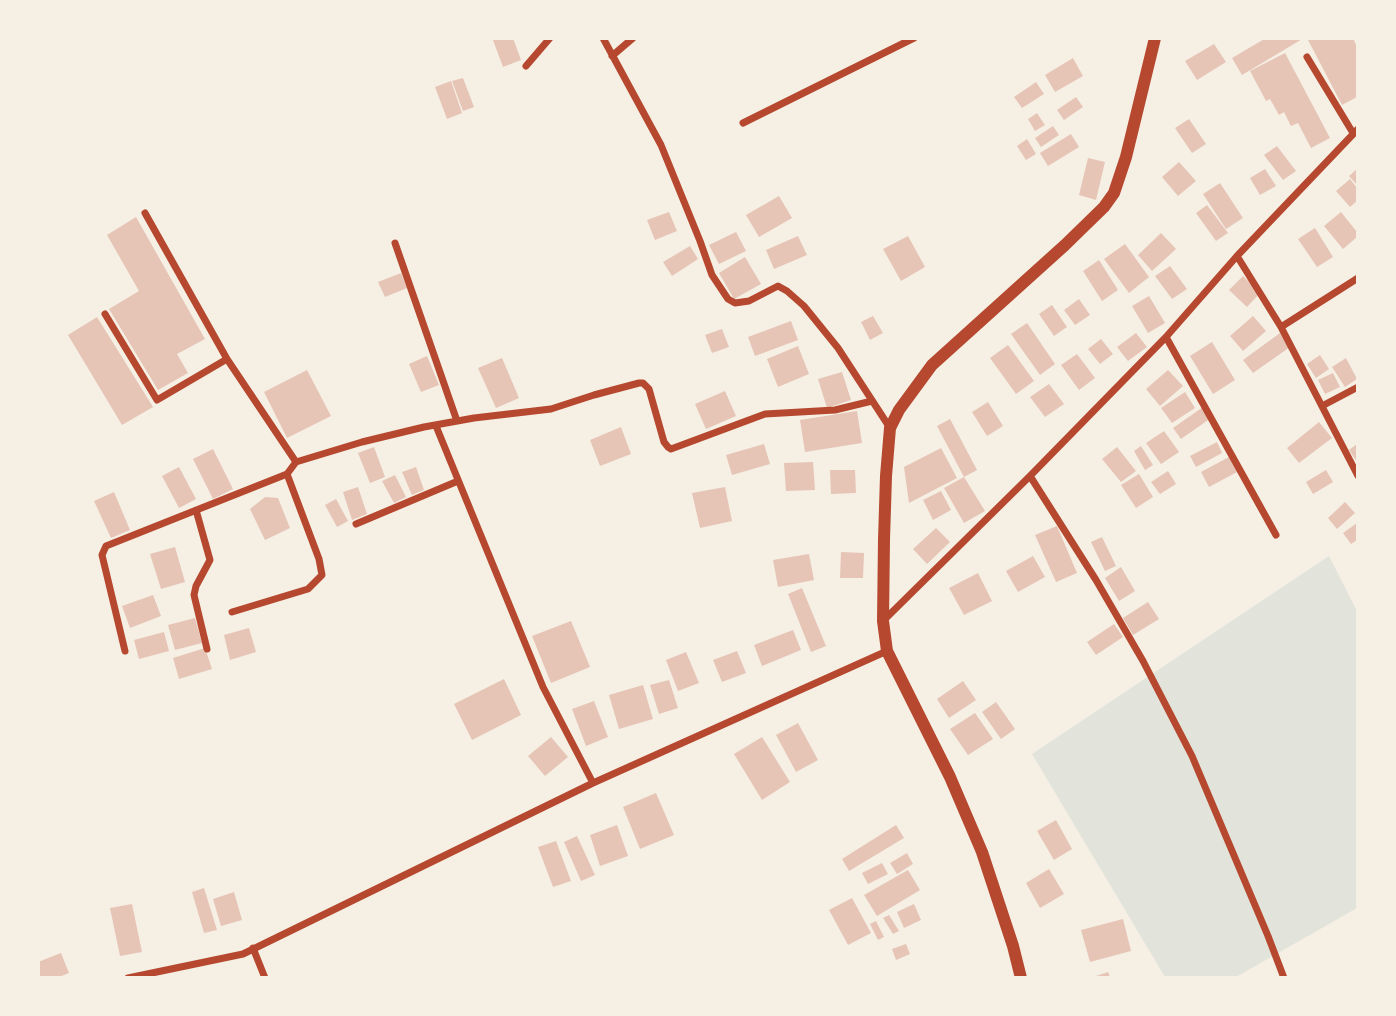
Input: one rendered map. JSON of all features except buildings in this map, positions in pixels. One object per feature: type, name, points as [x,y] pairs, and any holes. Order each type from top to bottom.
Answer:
[{"type":"street","points":[[526,66],[550,38]]},
{"type":"street","points":[[603,38],[661,145],[712,275],[728,299],[735,303],[749,301],[778,286],[787,291],[804,306],[838,348],[890,428]]},
{"type":"street","points":[[612,56],[633,38]]},
{"type":"street","points":[[743,122],[914,38]]},
{"type":"street","points":[[1021,978],[982,852],[950,777],[887,651],[883,621],[886,476],[890,428],[899,410],[932,365],[1055,254],[1104,207],[1114,193],[1126,157],[1155,38]]},
{"type":"street","points":[[883,621],[1166,337],[1237,256],[1355,131],[1307,57]]},
{"type":"street","points":[[145,213],[227,359],[296,462]]},
{"type":"street","points":[[395,243],[457,421]]},
{"type":"street","points":[[1237,256],[1281,327],[1357,475]]},
{"type":"street","points":[[1281,327],[1357,278]]},
{"type":"street","points":[[105,314],[157,400],[227,359]]},
{"type":"street","points":[[1166,337],[1276,535]]},
{"type":"street","points":[[125,651],[102,555],[106,546],[286,474],[296,462],[362,443],[457,421],[551,409],[639,383],[643,383],[649,390],[664,442],[671,449],[765,414],[835,410],[872,401]]},
{"type":"street","points":[[1322,406],[1357,387]]},
{"type":"street","points":[[436,426],[543,687],[593,783]]},
{"type":"street","points":[[232,612],[308,589],[322,575],[286,474]]},
{"type":"street","points":[[1030,476],[1143,661],[1192,756],[1284,978]]},
{"type":"street","points":[[356,524],[458,481]]},
{"type":"street","points":[[196,510],[210,560],[194,595],[207,649]]},
{"type":"street","points":[[128,978],[243,954],[593,783],[887,651]]},
{"type":"street","points":[[253,948],[265,978]]},
{"type":"shaded area","points":[[1329,556],[1357,611],[1357,908],[1236,977],[1165,977],[1032,754]]}]
